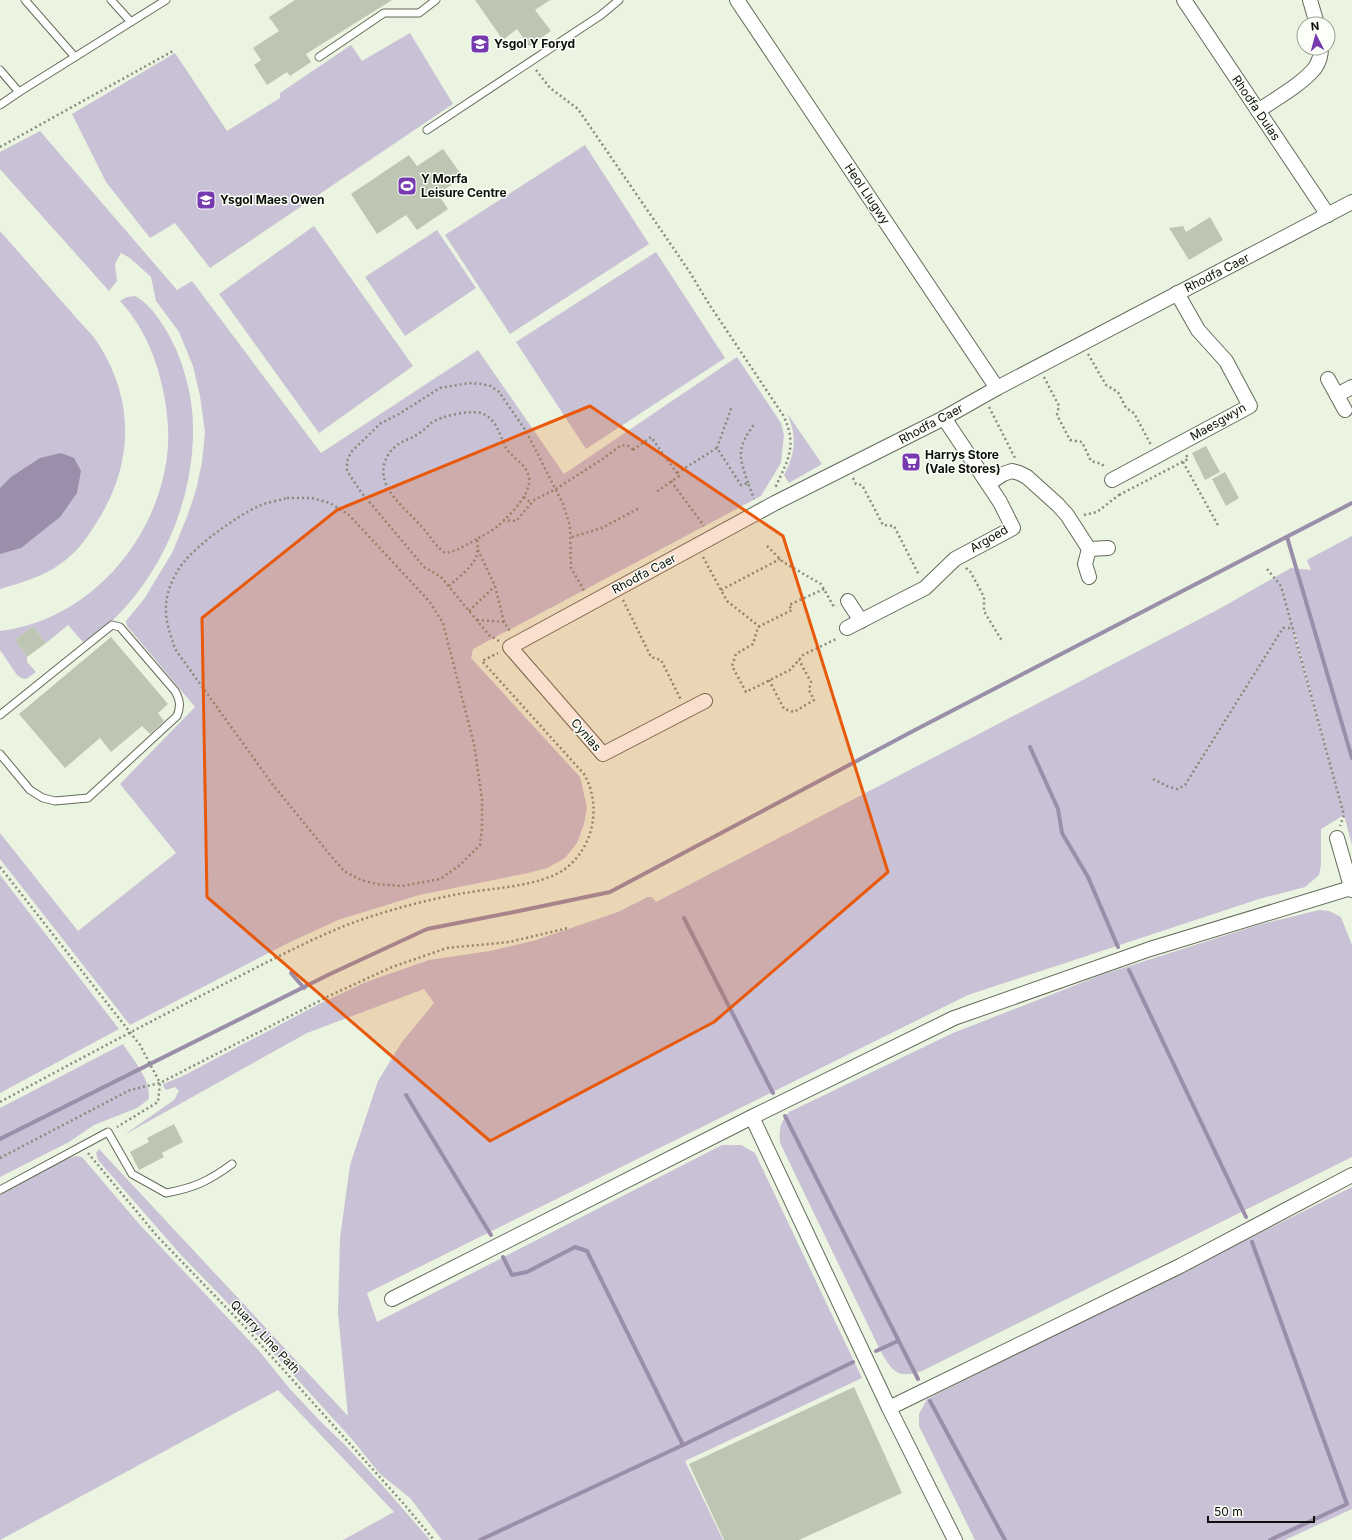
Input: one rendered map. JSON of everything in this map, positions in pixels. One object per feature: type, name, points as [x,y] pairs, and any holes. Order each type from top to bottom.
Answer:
[{"type":"street","name":"Heol Llugwy","points":[[737,0],[997,388]]},
{"type":"street","name":"Rhodfa Dulas","points":[[1184,0],[1328,215]]},
{"type":"street","points":[[1310,0],[1315,16]]},
{"type":"street","points":[[1258,111],[1303,80],[1315,68],[1321,56]]},
{"type":"street","name":"Rhodfa Caer","points":[[514,645],[759,511],[944,418],[1038,366],[1352,202]]},
{"type":"street","name":"Maesgwyn","points":[[1112,480],[1250,406],[1226,361],[1198,330],[1177,293]]},
{"type":"street","points":[[1328,379],[1345,410]]},
{"type":"street","points":[[1337,395],[1352,387]]},
{"type":"street","name":"Argoed","points":[[847,628],[926,588],[953,561],[1012,528],[1000,502],[944,418]]},
{"type":"street","points":[[988,484],[1003,474],[1012,471],[1019,473],[1027,477],[1058,505],[1067,515],[1089,550],[1085,564],[1089,577]]},
{"type":"street","points":[[1089,550],[1108,548]]},
{"type":"street","points":[[848,601],[861,621]]},
{"type":"street","name":"Cynlas","points":[[514,645],[603,754],[705,701]]},
{"type":"street","points":[[392,1299],[752,1117],[954,1018],[1150,949],[1352,889],[1337,838]]},
{"type":"street","points":[[752,1117],[888,1408],[954,1540]]},
{"type":"street","points":[[888,1408],[1180,1266],[1352,1175]]},
{"type":"lane","points":[[25,0],[75,57]]},
{"type":"lane","points":[[111,0],[131,22]]},
{"type":"lane","points":[[0,105],[166,0]]},
{"type":"lane","points":[[319,58],[384,13],[419,13],[436,0]]},
{"type":"lane","points":[[427,130],[601,15],[619,0]]},
{"type":"lane","points":[[0,70],[19,92]]},
{"type":"lane","points":[[0,715],[112,625],[120,627],[175,691],[180,707],[177,716],[88,798],[55,801],[43,798],[30,790],[0,754]]},
{"type":"lane","points":[[0,1190],[108,1132],[132,1174],[166,1193],[187,1189],[214,1178],[232,1164]]},
{"type":"path","points":[[0,147],[173,51]]},
{"type":"path","points":[[531,62],[542,80],[550,88],[578,109],[689,271],[709,304],[783,415],[789,428],[790,442],[788,460],[772,496],[776,503]]},
{"type":"path","points":[[1082,344],[1106,385],[1118,392],[1126,408],[1134,413],[1157,457]]},
{"type":"path","points":[[1038,366],[1059,406],[1057,416],[1070,440],[1082,442],[1091,461],[1102,464],[1119,495]]},
{"type":"path","points":[[514,645],[489,635],[441,577],[424,567],[361,492],[347,471],[347,461],[351,452],[380,423],[398,414],[440,388],[469,383],[491,386],[499,392],[526,431],[566,511],[572,537],[571,568],[591,603]]},
{"type":"path","points":[[984,396],[1007,444],[1027,477]]},
{"type":"path","points":[[677,474],[717,448],[732,406]]},
{"type":"path","points":[[480,413],[492,419],[506,448],[523,465],[530,482],[524,497],[503,520],[497,527],[478,539],[457,550],[445,553],[437,548],[430,540],[422,527],[391,494],[385,484],[383,474],[388,455],[396,446],[420,433],[432,422],[451,415],[480,413]]},
{"type":"path","points":[[755,423],[744,438],[741,448],[741,464],[759,511]]},
{"type":"path","points":[[503,520],[516,520],[531,503],[539,497],[556,489],[620,446],[627,445],[634,451],[651,437],[679,476],[655,493]]},
{"type":"path","points":[[1067,515],[1089,515],[1098,512],[1103,506],[1119,495],[1188,459],[1181,443]]},
{"type":"path","points":[[717,448],[741,485],[748,483]]},
{"type":"path","points":[[1183,462],[1219,527]]},
{"type":"path","points":[[847,467],[856,484],[862,485],[883,526],[894,526],[926,588]]},
{"type":"path","points":[[671,481],[712,537]]},
{"type":"path","points":[[524,497],[531,503]]},
{"type":"path","points":[[287,498],[312,498],[330,503],[349,515],[429,601],[443,623],[474,744],[482,799],[482,828],[480,845],[460,865],[440,879],[402,886],[376,884],[360,880],[344,871],[273,785],[175,649],[169,630],[166,607],[170,586],[184,562],[202,544],[226,526],[258,506],[287,498]]},
{"type":"path","points":[[572,537],[602,528],[639,508]]},
{"type":"path","points":[[449,586],[476,558],[478,539]]},
{"type":"path","points":[[696,546],[727,601],[760,627]]},
{"type":"path","points":[[767,546],[780,559],[821,584],[834,607],[848,601]]},
{"type":"path","points":[[478,550],[495,586],[504,622],[514,645]]},
{"type":"path","points":[[721,590],[780,559]]},
{"type":"path","points":[[953,561],[970,571],[984,597],[984,611],[1002,641]]},
{"type":"path","points":[[1267,568],[1281,586],[1344,815],[1337,838]]},
{"type":"path","points":[[469,611],[495,586]]},
{"type":"path","points":[[618,588],[651,657],[661,660],[687,711]]},
{"type":"path","points":[[824,589],[789,605],[792,610],[760,627],[753,644],[736,654],[732,666],[746,692],[790,670],[803,656],[849,632],[847,628]]},
{"type":"path","points":[[477,620],[504,622]]},
{"type":"path","points":[[1153,779],[1177,789],[1185,785],[1283,628],[1293,628]]},
{"type":"path","points":[[0,1102],[130,1032],[305,943],[353,923],[424,902],[546,879],[566,868],[585,845],[590,833],[594,810],[592,794],[589,783],[584,774],[482,661],[514,645]]},
{"type":"path","points":[[769,680],[784,709],[794,712],[814,700],[809,690],[811,682],[799,660]]},
{"type":"path","points":[[0,867],[140,1045],[156,1073],[160,1083],[158,1102],[132,1119],[108,1132]]},
{"type":"path","points":[[0,1158],[130,1090],[160,1083],[331,995],[392,967],[447,948],[509,942],[568,928]]},
{"type":"path","name":"Quarry Line Path","points":[[83,1146],[157,1236],[245,1327],[403,1503],[434,1540]]},
{"type":"highlighted area","points":[[590,406],[783,536],[888,872],[714,1022],[490,1141],[207,897],[202,618],[337,510]]},
{"type":"shaded area","name":"Ysgol Maes Owen","points":[[410,33],[453,104],[210,268],[175,223],[150,238],[106,182],[72,114],[175,53],[227,131],[280,98],[280,93],[351,45],[362,61]]},
{"type":"shaded area","points":[[40,131],[177,290],[192,281],[321,453],[478,350],[564,474],[737,357],[781,423],[784,435],[781,463],[761,496],[473,649],[471,658],[580,777],[587,807],[584,824],[577,843],[565,858],[547,868],[419,895],[338,920],[286,944],[130,1025],[0,859],[0,833],[78,931],[176,853],[120,784],[195,707],[127,626],[126,621],[144,599],[172,553],[187,517],[196,490],[202,462],[205,432],[200,396],[193,366],[179,332],[156,301],[151,277],[130,258],[121,253],[115,264],[117,281],[109,291],[0,169],[0,152]]},
{"type":"shaded area","points":[[585,145],[649,244],[510,334],[445,235]]},
{"type":"shaded area","points":[[314,226],[413,366],[319,433],[219,294]]},
{"type":"shaded area","points":[[437,230],[476,288],[405,336],[365,277]]},
{"type":"shaded area","points":[[0,231],[98,343],[112,370],[120,392],[124,415],[125,437],[122,460],[116,482],[107,504],[91,531],[79,547],[65,561],[45,573],[0,589]]},
{"type":"shaded area","points":[[656,252],[725,358],[586,449],[516,342]]},
{"type":"shaded area","points":[[135,296],[150,308],[169,335],[184,370],[188,386],[193,418],[192,453],[182,504],[162,553],[149,576],[134,597],[109,623],[83,642],[68,625],[46,643],[33,626],[15,640],[27,657],[27,662],[36,672],[26,679],[21,678],[17,675],[0,650],[0,631],[33,624],[64,610],[91,592],[116,569],[136,542],[152,512],[163,480],[168,447],[168,433],[166,404],[160,377],[148,342],[142,331],[120,301],[127,297]]},
{"type":"shaded area","points":[[787,413],[822,464],[789,483],[784,475],[793,452],[794,437]]},
{"type":"shaded area","points":[[61,453],[74,458],[81,471],[77,493],[60,517],[21,548],[0,554],[0,488],[11,477],[40,458]]},
{"type":"shaded area","points":[[1352,536],[1352,845],[1344,815],[1321,829],[1321,865],[1319,875],[1305,887],[1259,899],[968,995],[367,1293],[377,1322],[722,1145],[741,1145],[755,1153],[862,1378],[685,1461],[723,1540],[442,1540],[410,1498],[380,1474],[351,1438],[222,1297],[181,1255],[98,1160],[96,1153],[99,1149],[348,1416],[338,1313],[340,1238],[350,1165],[378,1081],[402,1042],[434,1003],[424,989],[307,1033],[124,1135],[174,1100],[179,1091],[175,1087],[166,1090],[163,1084],[183,1076],[319,1004],[366,982],[429,960],[490,951],[533,941],[618,912],[648,897],[652,897],[656,902],[1219,609],[1291,568],[1311,570],[1307,560]],"holes":[[[1294,634],[1295,634],[1330,764]]]},
{"type":"shaded area","points":[[0,875],[119,1029],[0,1093]]},
{"type":"shaded area","points":[[1319,910],[1329,911],[1341,917],[1352,945],[1352,1157],[922,1371],[901,1374],[893,1369],[881,1352],[780,1143],[781,1126],[789,1112],[953,1033],[1104,974],[1258,925]]},
{"type":"shaded area","points":[[123,1044],[144,1077],[149,1091],[149,1099],[137,1108],[94,1125],[69,1142],[0,1177],[0,1108]]},
{"type":"shaded area","points":[[76,1156],[82,1157],[140,1225],[260,1352],[290,1389],[346,1446],[430,1540],[343,1540],[394,1512],[278,1390],[0,1540],[0,1195],[66,1159]]},
{"type":"shaded area","points":[[1352,1187],[1352,1509],[1285,1540],[975,1540],[919,1426],[919,1414],[927,1399]]},
{"type":"building","points":[[295,0],[392,0],[306,54],[311,62],[290,76],[287,72],[267,85],[254,65],[261,60],[253,48],[279,31],[269,17]]},
{"type":"building","points":[[475,0],[550,0],[535,10],[551,31],[529,46],[517,29],[503,40]]},
{"type":"building","name":"Y Morfa Leisure Centre","points":[[443,149],[463,177],[438,194],[448,209],[417,230],[406,215],[377,234],[351,194],[409,155],[417,166]]},
{"type":"building","points":[[1210,217],[1223,240],[1189,260],[1169,228],[1183,226],[1186,232]]},
{"type":"building","points":[[1206,446],[1220,472],[1205,480],[1192,453]]},
{"type":"building","points":[[1225,472],[1239,498],[1226,506],[1212,479]]},
{"type":"building","points":[[33,626],[46,643],[27,657],[15,640]]},
{"type":"building","points":[[111,637],[168,704],[158,713],[164,721],[150,734],[142,726],[111,752],[100,738],[65,768],[19,714]]},
{"type":"building","points":[[174,1124],[183,1142],[162,1153],[164,1157],[139,1170],[130,1152],[149,1142],[147,1138]]},
{"type":"building","points":[[854,1387],[902,1493],[799,1540],[724,1540],[689,1464]]},
{"type":"waterway","points":[[0,1139],[330,974],[427,929],[610,892],[915,730],[1352,503]]},
{"type":"waterway","points":[[1287,537],[1352,758]]},
{"type":"waterway","points":[[1030,747],[1058,809],[1062,833],[1088,877],[1118,947]]},
{"type":"waterway","points":[[684,918],[773,1093]]},
{"type":"waterway","points":[[1129,970],[1246,1217]]},
{"type":"waterway","points":[[291,973],[304,988]]},
{"type":"waterway","points":[[406,1095],[491,1235]]},
{"type":"waterway","points":[[785,1116],[918,1379]]},
{"type":"waterway","points":[[1252,1242],[1347,1504],[1270,1540]]},
{"type":"waterway","points":[[503,1257],[512,1275],[527,1272],[575,1247],[587,1251],[683,1445]]},
{"type":"waterway","points":[[876,1351],[898,1341]]},
{"type":"waterway","points":[[480,1540],[683,1445],[853,1362]]},
{"type":"waterway","points":[[930,1401],[1005,1540]]},
{"type":"place","name":"Ysgol Y Foryd","points":[[480,44]]},
{"type":"place","name":"Y Morfa Leisure Centre","points":[[407,186]]},
{"type":"place","name":"Ysgol Maes Owen","points":[[206,200]]},
{"type":"place","name":"Harrys Store (Vale Stores)","points":[[911,462]]}]
